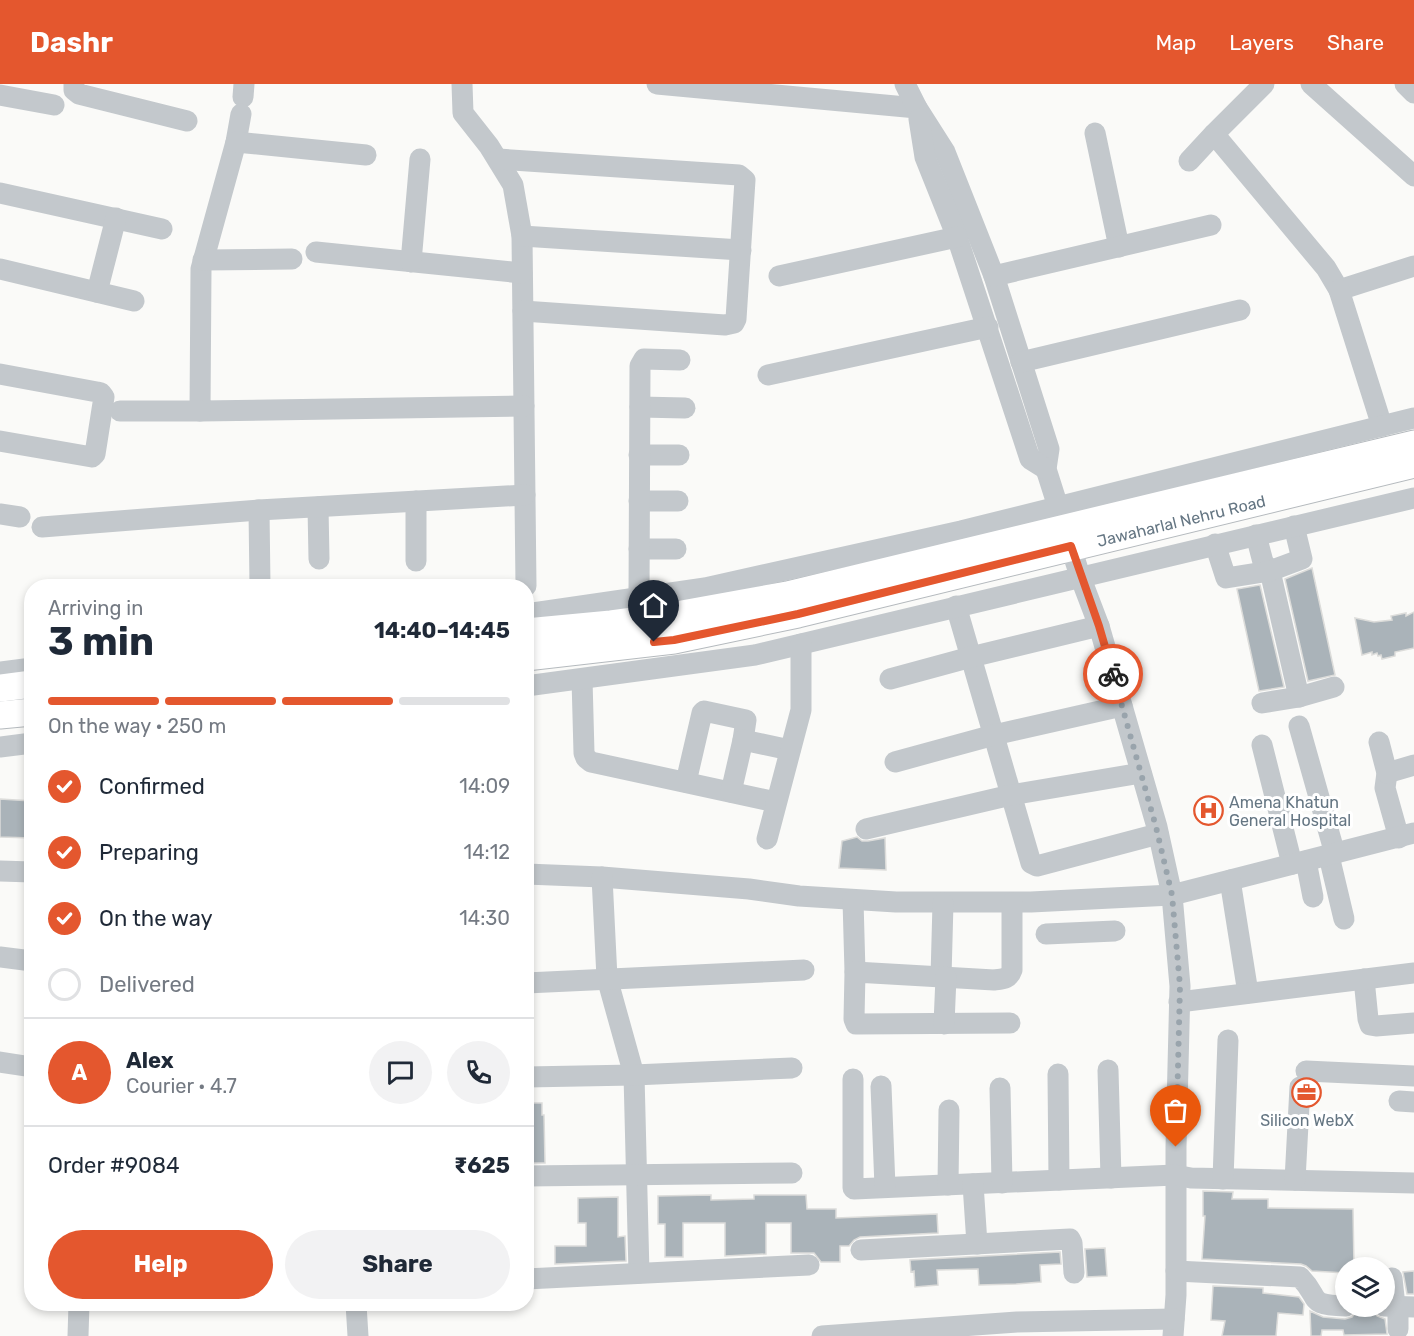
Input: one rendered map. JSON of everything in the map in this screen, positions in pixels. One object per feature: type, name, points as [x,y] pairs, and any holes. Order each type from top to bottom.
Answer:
[{"type":"main road","name":"Jawaharlal Nehru Road","points":[[534,631],[671,616],[787,595],[1414,444]]},
{"type":"main road","name":"Jawaharlal Nehru Road","points":[[534,656],[674,640],[798,614],[1064,527],[1414,464]]},
{"type":"main road","points":[[0,688],[24,685]]},
{"type":"main road","points":[[0,715],[24,713]]},
{"type":"street","points":[[74,84],[74,90],[79,94],[187,121]]},
{"type":"street","points":[[462,84],[463,113],[486,141],[513,185],[522,236],[526,579]]},
{"type":"street","points":[[657,84],[917,108]]},
{"type":"street","points":[[825,1336],[1017,1322],[1174,1328],[1180,986],[1172,895],[1158,834],[1099,626],[1080,576],[1046,469],[1049,449],[994,276],[945,152],[917,108],[905,84]]},
{"type":"street","points":[[1189,161],[1264,84]]},
{"type":"street","points":[[1311,84],[1414,176]]},
{"type":"street","points":[[1406,84],[1414,93]]},
{"type":"street","points":[[0,95],[54,105]]},
{"type":"street","points":[[200,411],[200,279],[203,260],[236,142],[243,98]]},
{"type":"street","points":[[917,108],[925,157],[957,237],[1030,459],[1046,469]]},
{"type":"street","points":[[1095,133],[1119,247]]},
{"type":"street","points":[[1214,134],[1326,268],[1339,290],[1382,426]]},
{"type":"street","points":[[236,142],[366,155]]},
{"type":"street","points":[[411,262],[420,159]]},
{"type":"street","points":[[498,159],[742,176],[745,180],[736,319],[730,325],[523,310]]},
{"type":"street","points":[[0,193],[162,229]]},
{"type":"street","points":[[97,292],[116,218]]},
{"type":"street","points":[[994,276],[1211,225]]},
{"type":"street","points":[[522,236],[741,250]]},
{"type":"street","points":[[779,276],[957,237]]},
{"type":"street","points":[[316,252],[522,273]]},
{"type":"street","points":[[203,260],[292,259]]},
{"type":"street","points":[[1339,290],[1414,266]]},
{"type":"street","points":[[0,269],[134,301]]},
{"type":"street","points":[[1021,362],[1240,310]]},
{"type":"street","points":[[768,375],[988,327]]},
{"type":"street","points":[[639,597],[640,366],[644,358],[680,360]]},
{"type":"street","points":[[0,374],[97,392],[104,397],[92,458],[0,441]]},
{"type":"street","points":[[120,411],[524,406]]},
{"type":"street","points":[[640,407],[685,408]]},
{"type":"street","points":[[534,613],[715,586],[961,531],[1064,527],[1382,426],[1414,418]]},
{"type":"street","points":[[639,455],[679,455]]},
{"type":"street","points":[[42,527],[259,510],[525,495]]},
{"type":"street","points":[[534,685],[755,655],[1414,498]]},
{"type":"street","points":[[416,501],[416,561]]},
{"type":"street","points":[[639,501],[678,501]]},
{"type":"street","points":[[318,507],[319,560]]},
{"type":"street","points":[[259,510],[260,579]]},
{"type":"street","points":[[1215,544],[1226,578],[1270,571],[1302,559],[1294,526]]},
{"type":"street","points":[[1256,535],[1263,562],[1270,571],[1299,697]]},
{"type":"street","points":[[639,549],[676,549]]},
{"type":"street","points":[[956,606],[1031,863],[1034,866],[1158,834]]},
{"type":"street","points":[[890,679],[1099,626]]},
{"type":"street","points":[[766,839],[801,710],[801,644]]},
{"type":"street","points":[[0,672],[24,669]]},
{"type":"street","points":[[582,679],[584,753],[591,762],[776,802]]},
{"type":"street","points":[[1262,703],[1299,697],[1334,687]]},
{"type":"street","points":[[895,762],[994,735],[1122,706]]},
{"type":"street","points":[[686,782],[702,712],[746,720],[731,792]]},
{"type":"street","points":[[1299,726],[1332,855],[1344,919]]},
{"type":"street","points":[[743,740],[790,750]]},
{"type":"street","points":[[534,873],[602,877],[854,900],[1012,903],[1172,895],[1406,836],[1385,788],[1387,773],[1379,742]]},
{"type":"street","points":[[0,747],[24,744]]},
{"type":"street","points":[[1262,745],[1299,862],[1313,897]]},
{"type":"street","points":[[1387,773],[1414,765]]},
{"type":"street","points":[[866,829],[1011,795],[1141,773]]},
{"type":"street","points":[[0,871],[24,872]]},
{"type":"street","points":[[602,877],[607,978],[634,1075],[639,1273]]},
{"type":"street","points":[[1230,880],[1248,993]]},
{"type":"street","points":[[1073,899],[1075,933]]},
{"type":"street","points":[[854,900],[854,1019],[856,1024],[1010,1023]]},
{"type":"street","points":[[943,903],[944,1024]]},
{"type":"street","points":[[855,972],[1005,979],[1012,970],[1012,903]]},
{"type":"street","points":[[1046,934],[1115,932]]},
{"type":"street","points":[[0,957],[24,960]]},
{"type":"street","points":[[534,983],[804,970]]},
{"type":"street","points":[[1179,1002],[1414,974]]},
{"type":"street","points":[[1364,980],[1370,1025],[1414,1023]]},
{"type":"street","points":[[1223,1179],[1228,1040]]},
{"type":"street","points":[[0,1062],[24,1065]]},
{"type":"street","points":[[534,1077],[792,1068]]},
{"type":"street","points":[[1108,1070],[1111,1178]]},
{"type":"street","points":[[1058,1074],[1059,1180]]},
{"type":"street","points":[[1295,1180],[1303,1079],[1414,1076]]},
{"type":"street","points":[[853,1079],[854,1189],[1176,1175],[1191,1178],[1414,1183]]},
{"type":"street","points":[[882,1086],[885,1187]]},
{"type":"street","points":[[1000,1088],[1002,1183]]},
{"type":"street","points":[[948,1185],[949,1110]]},
{"type":"street","points":[[534,1176],[792,1173]]},
{"type":"street","points":[[973,1184],[977,1244]]},
{"type":"street","points":[[861,1250],[1070,1239],[1074,1273]]},
{"type":"street","points":[[534,1279],[809,1265]]},
{"type":"street","points":[[1176,1271],[1300,1277],[1317,1302],[1335,1305]]},
{"type":"street","points":[[1398,1306],[1398,1329]]},
{"type":"street","points":[[78,1336],[79,1311]]},
{"type":"street","points":[[356,1311],[358,1336]]},
{"type":"building","points":[[1312,568],[1335,675],[1308,681],[1285,579]]},
{"type":"building","points":[[1260,585],[1284,687],[1259,691],[1237,589]]},
{"type":"building","points":[[1414,612],[1414,648],[1395,652],[1395,656],[1382,659],[1381,655],[1378,656],[1377,653],[1372,655],[1372,652],[1362,655],[1355,618],[1374,622],[1392,620],[1391,616],[1406,613],[1406,616]]},
{"type":"building","points":[[0,799],[24,800],[24,838],[0,837]]},
{"type":"building","points":[[857,837],[862,841],[885,838],[886,870],[839,868],[842,841]]},
{"type":"building","points":[[534,1103],[542,1103],[545,1163],[534,1163]]},
{"type":"building","points":[[1203,1191],[1233,1192],[1232,1199],[1268,1199],[1268,1208],[1353,1209],[1354,1257],[1335,1257],[1335,1272],[1312,1271],[1301,1264],[1202,1259],[1205,1216],[1203,1216]]},
{"type":"building","points":[[711,1195],[711,1200],[754,1199],[754,1195],[806,1195],[807,1209],[836,1209],[836,1218],[937,1214],[938,1233],[860,1237],[849,1246],[840,1246],[840,1262],[821,1262],[814,1253],[791,1253],[791,1223],[766,1223],[766,1254],[725,1256],[725,1223],[683,1223],[683,1257],[665,1257],[665,1224],[658,1224],[658,1196]]},
{"type":"building","points":[[618,1197],[618,1237],[625,1236],[626,1261],[555,1264],[555,1246],[586,1246],[586,1223],[578,1223],[578,1198]]},
{"type":"building","points":[[1105,1248],[1107,1276],[1087,1277],[1085,1249]]},
{"type":"building","points":[[1060,1252],[1061,1264],[1040,1265],[1041,1282],[979,1285],[978,1269],[937,1270],[938,1285],[915,1287],[914,1271],[911,1272],[910,1260]]},
{"type":"building","points":[[1414,1271],[1414,1294],[1407,1294],[1403,1272]]},
{"type":"building","points":[[1213,1286],[1263,1288],[1263,1293],[1299,1297],[1304,1304],[1303,1315],[1278,1313],[1276,1336],[1222,1336],[1225,1321],[1211,1320]]},
{"type":"building","points":[[1310,1311],[1323,1317],[1345,1319],[1380,1317],[1385,1319],[1387,1334],[1344,1335],[1343,1330],[1322,1330],[1321,1336],[1311,1336]]},
{"type":"way so far","points":[[1113,674],[1156,827],[1172,895],[1180,986],[1176,1147]]},
{"type":"place","name":"Amena Khatun General Hospital","points":[[1208,811]]},
{"type":"place","name":"Silicon WebX","points":[[1307,1092]]},
{"type":"route","points":[[654,642],[674,640],[798,614],[1071,546],[1113,674]]}]
